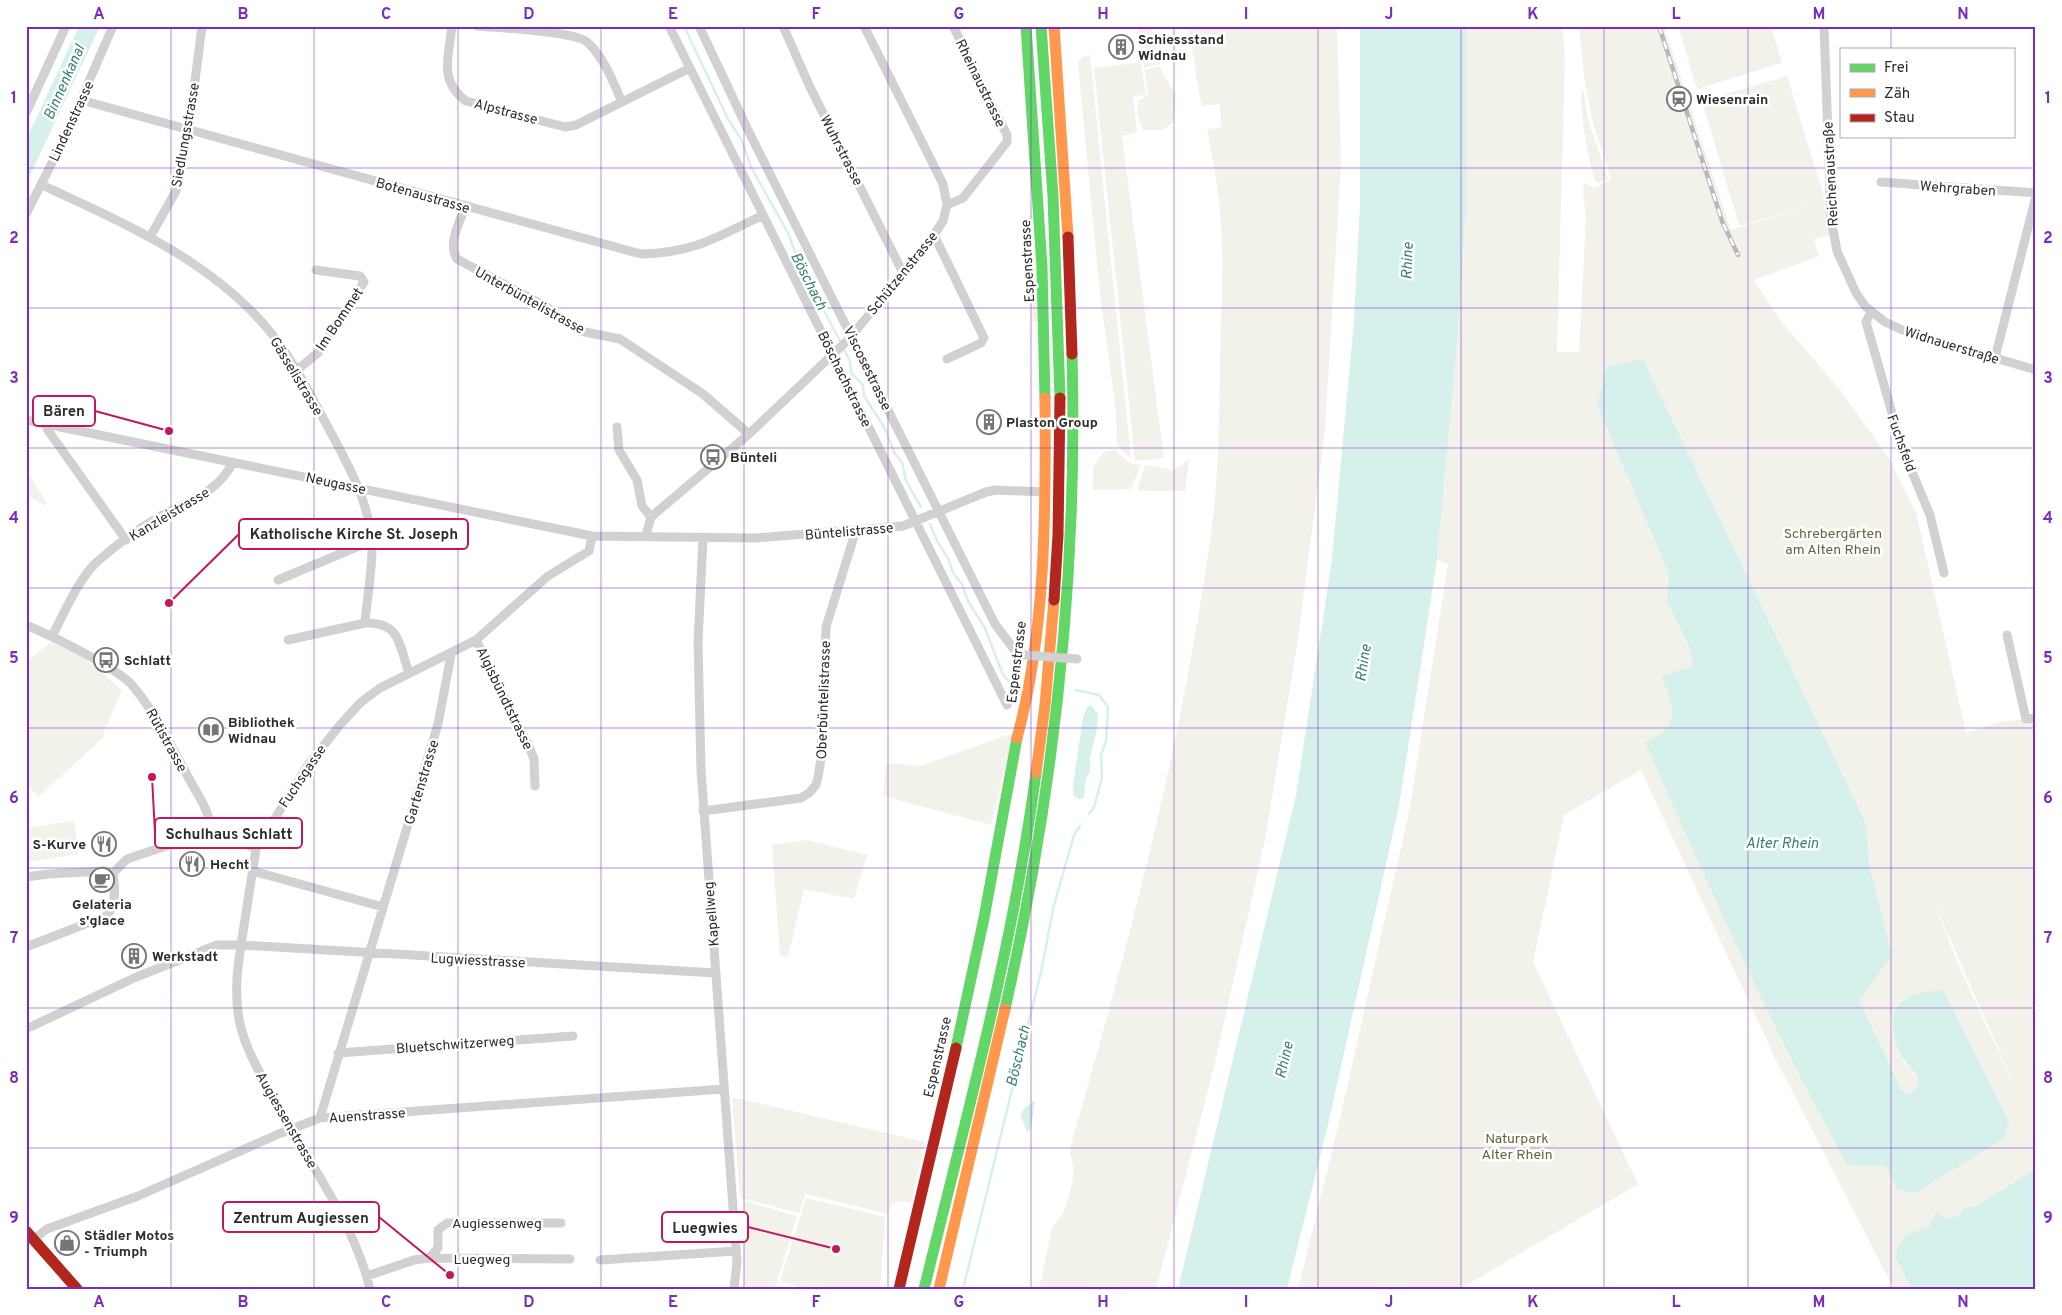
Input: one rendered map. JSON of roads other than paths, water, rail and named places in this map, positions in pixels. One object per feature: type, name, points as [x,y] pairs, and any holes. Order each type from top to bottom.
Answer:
[{"type":"main road","name":"Espenstrasse","points":[[899,1289],[980,938],[1010,768],[1027,708],[1033,669],[1045,492],[1045,331],[1041,224],[1026,26]]},
{"type":"main road","points":[[924,1289],[970,1102],[1021,870],[1045,704],[1052,629],[1062,444],[1056,232],[1041,26]]},
{"type":"main road","points":[[939,1289],[1009,994],[1035,868],[1061,672],[1071,535],[1074,443],[1073,345],[1054,26]]},
{"type":"main road","points":[[30,1235],[77,1289]]},
{"type":"main road","points":[[917,1289],[934,1248]]},
{"type":"street","points":[[26,113],[66,26]]},
{"type":"street","name":"Lindenstrasse","points":[[26,214],[42,185],[113,26]]},
{"type":"street","name":"Siedlungsstrasse","points":[[150,237],[176,191],[189,128],[202,26]]},
{"type":"street","name":"Alpstrasse","points":[[452,26],[447,70],[449,83],[455,93],[466,101],[565,127],[576,125],[690,68]]},
{"type":"street","points":[[477,26],[560,34],[586,40],[603,62],[622,102]]},
{"type":"street","name":"Böschachstrasse","points":[[669,26],[763,215],[835,353],[902,492],[914,522],[1007,705]]},
{"type":"street","name":"Viscosestrasse","points":[[699,26],[850,337],[911,454],[995,624],[1013,648],[1025,655],[1077,659]]},
{"type":"street","name":"Wuhrstrasse","points":[[783,26],[809,85],[903,273]]},
{"type":"street","points":[[864,26],[943,184],[947,205]]},
{"type":"street","name":"Rheinaustrasse","points":[[947,205],[963,198],[1007,142],[1007,135],[953,26]]},
{"type":"street","name":"Reichenaustraße","points":[[1824,26],[1831,219],[1834,237],[1856,293],[1871,312]]},
{"type":"street","name":"Botenaustrasse","points":[[81,100],[189,128],[465,207],[641,254],[668,254],[693,248],[763,215]]},
{"type":"street","name":"Wehrgraben","points":[[1881,182],[2036,194]]},
{"type":"street","name":"Gässelistrasse","points":[[42,185],[150,237],[194,263],[252,312],[272,335],[297,370],[348,464],[368,519],[371,541],[365,623]]},
{"type":"street","points":[[1995,358],[2036,194]]},
{"type":"street","name":"Schützenstrasse","points":[[650,517],[748,434],[835,353],[934,235],[942,221],[947,205]]},
{"type":"street","name":"Unterbüntelistrasse","points":[[465,207],[453,243],[454,255],[457,260],[545,306],[580,331],[620,339],[703,394],[748,434]]},
{"type":"street","points":[[934,235],[984,338],[981,343],[947,359]]},
{"type":"street","name":"Im Bommet","points":[[297,370],[319,352],[364,282],[360,276],[316,270]]},
{"type":"street","name":"Widnauerstraße","points":[[1871,312],[1885,322],[1907,332],[2036,370]]},
{"type":"street","name":"Fuchsfeld","points":[[1871,312],[1866,322],[1889,407],[1903,451],[1930,515],[1944,573]]},
{"type":"street","name":"Neugasse","points":[[26,420],[592,536],[646,535]]},
{"type":"street","points":[[48,424],[47,430],[126,540]]},
{"type":"street","points":[[617,427],[619,450],[637,480],[642,506],[650,517],[646,535]]},
{"type":"street","name":"Kanzleistrasse","points":[[52,636],[92,566],[161,516],[190,503],[209,490],[223,478],[233,462]]},
{"type":"street","name":"Büntelistrasse","points":[[646,535],[755,538],[903,526],[937,510],[996,490],[1045,492]]},
{"type":"street","name":"Oberbüntelistrasse","points":[[703,811],[801,798],[816,785],[821,759],[826,627],[856,530]]},
{"type":"street","name":"Fuchsgasse","points":[[241,944],[256,848],[308,765],[340,725],[361,702],[380,688],[451,655],[476,640],[548,576],[589,550],[592,536]]},
{"type":"street","name":"Kapellweg","points":[[703,538],[698,642],[698,710],[703,811],[736,1251],[737,1271],[734,1289]]},
{"type":"street","points":[[278,580],[371,541]]},
{"type":"street","points":[[288,640],[365,623],[378,622],[387,625],[394,632],[409,673]]},
{"type":"street","name":"Rütistrasse","points":[[26,625],[52,636],[131,684],[148,704],[166,734],[207,811],[212,827]]},
{"type":"street","points":[[2007,634],[2026,719],[2036,718]]},
{"type":"street","name":"Algisbündtstrasse","points":[[476,640],[528,744],[534,759],[535,786]]},
{"type":"street","name":"Gartenstrasse","points":[[320,1118],[438,724],[451,655]]},
{"type":"street","points":[[26,947],[66,933],[106,916],[111,912],[113,905],[113,872],[127,859],[202,834],[212,827],[256,848]]},
{"type":"street","points":[[253,871],[383,907]]},
{"type":"street","points":[[26,878],[48,874],[113,872]]},
{"type":"street","points":[[26,1029],[134,978],[208,949],[222,945],[241,944]]},
{"type":"street","name":"Lugwiesstrasse","points":[[241,944],[716,973]]},
{"type":"street","name":"Augiessenstrasse","points":[[241,944],[236,988],[240,1024],[248,1051],[290,1130],[320,1178],[347,1229],[367,1276],[370,1289]]},
{"type":"street","name":"Bluetschwitzerweg","points":[[338,1053],[572,1036]]},
{"type":"street","name":"Auenstrasse","points":[[30,1235],[138,1196],[320,1118],[724,1089]]},
{"type":"street","name":"Augiessenweg","points":[[429,1258],[438,1248],[438,1230],[448,1222],[561,1223]]},
{"type":"street","points":[[600,1260],[736,1251]]},
{"type":"street","name":"Luegweg","points":[[367,1276],[414,1260],[429,1258],[570,1259]]},
{"type":"water","name":"Binnenkanal","points":[[79,26],[100,26],[26,184],[26,140]]},
{"type":"water","name":"Rhine","points":[[1360,26],[1466,26],[1466,205],[1459,322],[1437,560],[1399,806],[1328,1125],[1287,1289],[1178,1289],[1296,795],[1332,559],[1354,321],[1360,203]]},
{"type":"water","name":"Alter Rhein","points":[[1643,359],[1865,821],[1870,868],[1892,955],[1859,1001],[1902,1090],[1908,1094],[1918,1087],[1917,1074],[1908,1066],[1897,1047],[1892,1023],[1893,1013],[1897,1006],[1912,996],[1943,990],[2009,1122],[2003,1139],[1915,1193],[1897,1189],[1885,1166],[1847,1165],[1767,1009],[1645,742],[1665,730],[1670,723],[1672,715],[1670,697],[1661,676],[1693,666],[1688,644],[1667,601],[1669,575],[1597,405],[1607,367]]},
{"type":"water","points":[[1091,705],[1098,714],[1097,729],[1090,759],[1090,772],[1086,778],[1084,798],[1079,799],[1074,796],[1073,785],[1083,717],[1087,707]]},
{"type":"water","points":[[1035,1100],[1031,1128],[1027,1132],[1021,1114]]},
{"type":"water","points":[[2033,1170],[2036,1173],[2036,1289],[1911,1289],[1895,1256],[1901,1243],[1907,1236],[1929,1227],[1937,1210],[1946,1219],[1959,1216],[1964,1207],[1974,1207]]},
{"type":"waterway","name":"Böschach","points":[[684,26],[728,119],[741,139],[751,167],[788,233],[798,265],[807,278],[841,343]]},
{"type":"waterway","name":"Böschach","points":[[843,348],[850,361],[851,373],[863,385],[864,396],[884,427],[895,454],[902,462],[906,481],[921,507]]},
{"type":"waterway","name":"Böschach","points":[[930,524],[937,541],[948,558],[953,573],[962,584],[968,601],[985,628],[1003,675],[1009,681],[1019,684]]},
{"type":"waterway","name":"Böschach","points":[[1076,690],[1099,695],[1108,707],[1106,741],[1101,755],[1102,778],[1094,807],[1089,814]]},
{"type":"waterway","name":"Böschach","points":[[963,1289],[1041,972],[1054,905],[1074,835],[1080,826]]},
{"type":"railway","points":[[1659,26],[1722,221],[1738,255]]},
{"type":"place","name":"Schiessstand Widnau","points":[[1121,47]]},
{"type":"place","name":"Wiesenrain","points":[[1679,99]]},
{"type":"place","name":"Plaston Group","points":[[989,422]]},
{"type":"place","name":"Bären","points":[[169,431]]},
{"type":"place","name":"Bünteli","points":[[713,457]]},
{"type":"place","name":"Katholische Kirche St. Joseph","points":[[169,603]]},
{"type":"place","name":"Schlatt","points":[[106,660]]},
{"type":"place","name":"Bibliothek Widnau","points":[[211,730]]},
{"type":"place","name":"Schulhaus Schlatt","points":[[152,777]]},
{"type":"place","name":"S-Kurve","points":[[104,844]]},
{"type":"place","name":"Hecht","points":[[192,864]]},
{"type":"place","name":"Gelateria s'glace","points":[[102,880]]},
{"type":"place","name":"Werkstadt","points":[[134,956]]},
{"type":"place","name":"Städler Motos - Triumph","points":[[67,1243]]},
{"type":"place","name":"Luegwies","points":[[836,1249]]},
{"type":"place","name":"Zentrum Augiessen","points":[[450,1275]]},
{"type":"park label","name":"Schrebergärten am Alten Rhein","points":[[1833,542]]},
{"type":"park label","name":"Naturpark Alter Rhein","points":[[1517,1146]]}]
